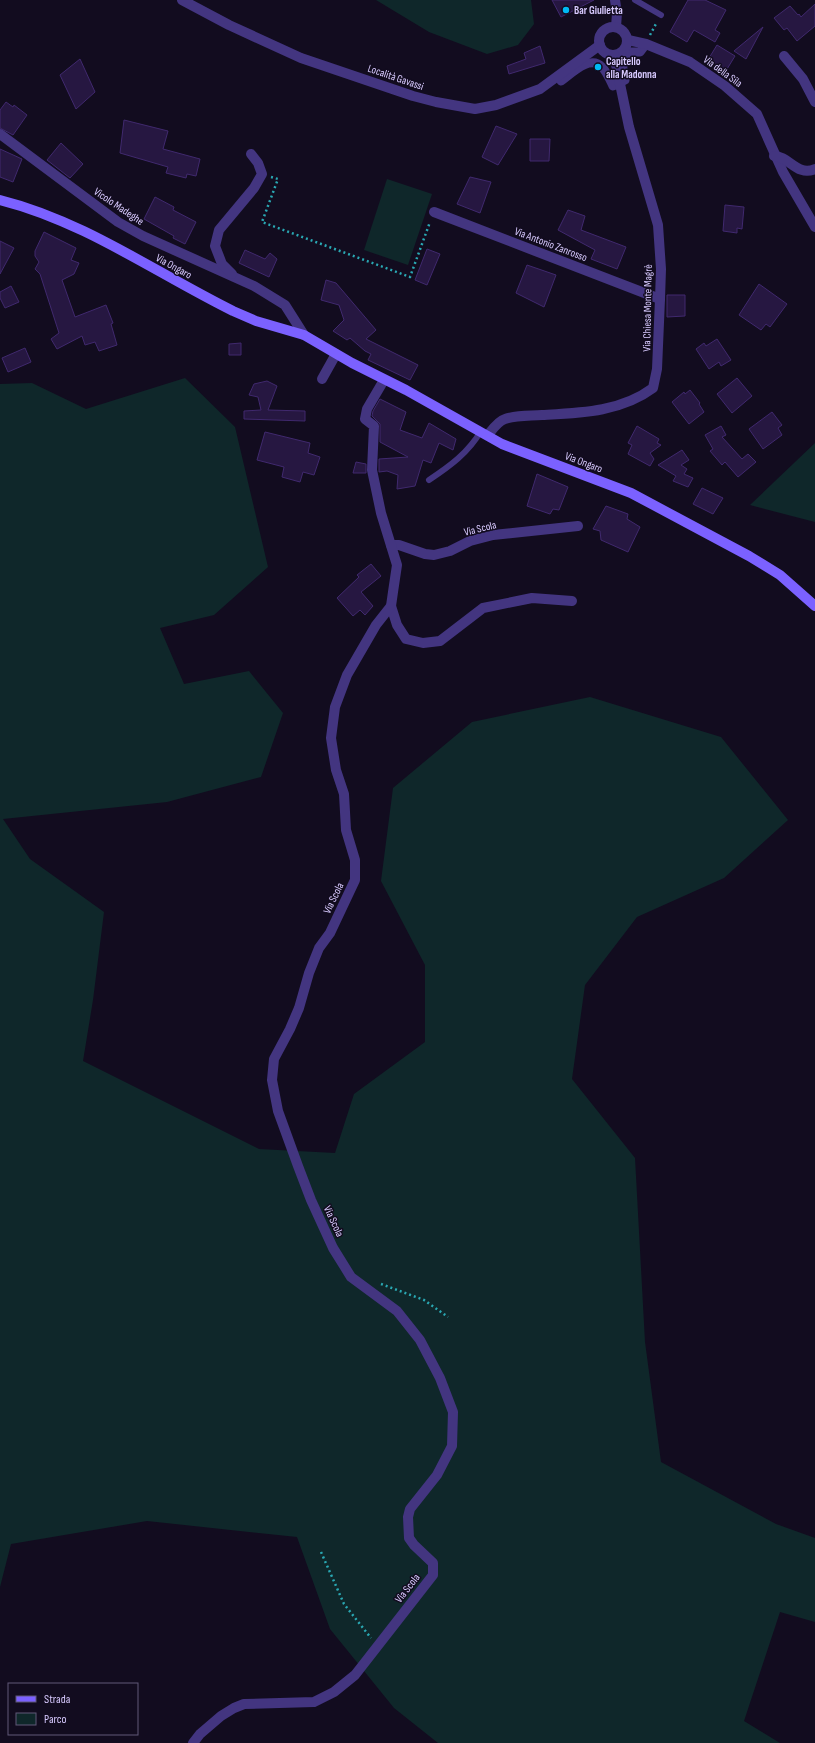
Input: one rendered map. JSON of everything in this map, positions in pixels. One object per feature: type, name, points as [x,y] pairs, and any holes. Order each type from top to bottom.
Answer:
[{"type":"main road","name":"Via Ongaro","points":[[0,200],[40,212],[81,230],[233,311],[256,321],[304,334],[336,354],[406,390],[502,444],[631,493],[749,556],[780,575],[815,606]]},
{"type":"street","name":"Località Gavassi","points":[[182,0],[229,25],[301,58],[413,96],[475,109],[496,105],[540,89],[600,45]]},
{"type":"street","points":[[615,0],[617,14],[616,27]]},
{"type":"street","points":[[611,26],[616,27],[624,31],[628,40],[624,50],[614,55],[607,54],[600,45],[599,40],[602,31],[611,26]]},
{"type":"street","name":"Via della Sila","points":[[628,40],[646,44],[690,62],[725,86],[757,114],[774,156],[792,190],[815,227]]},
{"type":"street","points":[[561,81],[586,64],[596,63],[602,66],[613,86],[625,80],[622,68],[623,59],[628,52],[640,52],[646,44]]},
{"type":"street","name":"Via Chiesa Monte Magrè","points":[[484,433],[504,419],[516,416],[582,413],[608,409],[640,398],[653,388],[657,369],[661,268],[658,225],[628,128],[614,55]]},
{"type":"street","points":[[784,56],[803,78],[815,102]]},
{"type":"street","name":"Vicolo Madeghe","points":[[0,134],[118,222],[143,236],[254,286],[285,305],[304,334]]},
{"type":"street","points":[[251,154],[258,163],[262,174]]},
{"type":"street","points":[[774,156],[780,156],[799,170],[815,169]]},
{"type":"street","name":"Vicolo Madeghe","points":[[236,278],[222,264],[215,246],[219,230],[254,188],[262,174]]},
{"type":"street","name":"Via Antonio Zanrosso","points":[[434,212],[660,299]]},
{"type":"street","points":[[322,379],[336,354]]},
{"type":"street","name":"Via Scola","points":[[193,1743],[200,1734],[221,1716],[239,1706],[251,1703],[314,1702],[334,1692],[354,1675],[432,1575],[433,1563],[414,1545],[409,1538],[408,1517],[410,1509],[437,1475],[452,1446],[453,1412],[440,1378],[420,1340],[397,1311],[351,1277],[333,1248],[311,1200],[278,1111],[272,1080],[274,1059],[299,1008],[308,973],[319,948],[330,933],[355,880],[355,860],[346,830],[344,794],[336,770],[331,738],[335,707],[347,675],[376,625],[390,606],[397,565],[381,513],[372,470],[374,426],[365,419],[367,409],[384,380]]},
{"type":"street","name":"Via Scola","points":[[391,545],[399,545],[430,555],[450,550],[470,541],[493,535],[578,526]]},
{"type":"street","points":[[390,606],[397,625],[406,640],[423,643],[440,641],[483,608],[532,598],[572,601]]},
{"type":"lane","points":[[635,0],[661,16]]},
{"type":"lane","points":[[429,480],[454,464],[484,433]]},
{"type":"path","points":[[646,44],[661,16]]},
{"type":"path","points":[[262,174],[278,179],[262,222],[410,277],[434,212]]},
{"type":"path","points":[[374,1282],[424,1300],[448,1317]]},
{"type":"path","points":[[321,1552],[344,1604],[377,1646]]},
{"type":"green space","points":[[376,0],[531,0],[534,24],[518,45],[487,54],[429,32]]},
{"type":"green space","points":[[387,179],[432,194],[408,265],[364,250]]},
{"type":"green space","points":[[185,378],[235,427],[268,567],[214,615],[160,628],[184,684],[249,671],[283,713],[261,777],[167,802],[3,819],[30,859],[104,912],[93,1000],[83,1061],[259,1149],[335,1153],[354,1094],[425,1042],[425,965],[381,881],[393,788],[472,722],[590,697],[721,737],[788,820],[724,878],[637,917],[585,985],[572,1079],[635,1158],[645,1342],[661,1462],[776,1524],[815,1538],[815,1622],[780,1612],[744,1721],[780,1743],[438,1743],[394,1708],[330,1629],[297,1537],[147,1521],[11,1544],[0,1587],[0,384],[32,383],[86,409]]},
{"type":"green space","points":[[815,443],[815,522],[750,505]]},
{"type":"building","name":"Bar Giulietta","points":[[552,0],[594,0],[561,17]]},
{"type":"building","points":[[688,0],[705,0],[726,10],[715,30],[720,33],[715,42],[694,30],[687,42],[670,32]]},
{"type":"building","points":[[815,4],[815,26],[797,41],[787,28],[784,30],[774,18],[790,6],[801,17]]},
{"type":"building","points":[[763,27],[746,59],[734,51]]},
{"type":"building","points":[[717,45],[735,56],[724,74],[706,63]]},
{"type":"building","points":[[540,46],[545,63],[509,74],[507,66],[526,59],[524,53]]},
{"type":"building","points":[[80,59],[95,92],[76,109],[60,75]]},
{"type":"building","points":[[6,102],[13,107],[14,105],[27,115],[13,135],[0,128],[0,110]]},
{"type":"building","points":[[124,120],[168,131],[163,149],[200,159],[196,176],[187,174],[186,178],[166,173],[168,167],[120,153]]},
{"type":"building","points":[[496,126],[517,134],[498,165],[482,157]]},
{"type":"building","points":[[530,139],[550,139],[549,161],[530,161]]},
{"type":"building","points":[[61,143],[83,164],[70,178],[47,160]]},
{"type":"building","points":[[0,149],[22,159],[13,182],[0,177]]},
{"type":"building","points":[[470,177],[491,182],[480,213],[457,204]]},
{"type":"building","points":[[155,197],[174,207],[173,210],[196,222],[185,244],[144,219]]},
{"type":"building","points":[[725,205],[744,207],[742,229],[737,228],[737,233],[723,231]]},
{"type":"building","points":[[568,210],[585,216],[581,230],[626,247],[617,269],[591,259],[595,250],[558,230]]},
{"type":"building","points":[[44,232],[76,248],[71,260],[79,263],[74,274],[62,280],[75,317],[106,305],[113,323],[111,324],[117,345],[99,351],[95,342],[85,345],[82,336],[57,349],[51,339],[59,333],[40,274],[35,269],[39,262],[35,256],[35,251]]},
{"type":"building","points":[[0,241],[14,248],[0,274]]},
{"type":"building","points":[[427,249],[440,254],[427,285],[415,280]]},
{"type":"building","points":[[245,250],[265,259],[270,253],[277,259],[269,277],[239,263]]},
{"type":"building","points":[[527,265],[556,275],[544,307],[516,293]]},
{"type":"building","points":[[326,280],[336,283],[376,330],[366,339],[418,365],[410,380],[368,360],[371,354],[365,351],[350,338],[347,340],[333,331],[344,320],[339,305],[321,300]]},
{"type":"building","points":[[759,284],[787,304],[770,327],[766,324],[761,330],[739,315]]},
{"type":"building","points":[[11,286],[19,302],[5,308],[0,298],[0,292]]},
{"type":"building","points":[[667,295],[685,295],[685,316],[667,317]]},
{"type":"building","points":[[717,339],[731,360],[721,366],[719,362],[709,369],[696,349],[704,343],[706,346]]},
{"type":"building","points":[[241,343],[241,355],[229,355],[229,344]]},
{"type":"building","points":[[25,348],[31,362],[8,372],[2,358]]},
{"type":"building","points":[[737,378],[752,396],[732,413],[717,394]]},
{"type":"building","points":[[267,381],[277,386],[268,410],[305,411],[305,421],[244,419],[244,411],[261,410],[258,397],[249,395],[254,384]]},
{"type":"building","points":[[690,390],[700,403],[699,404],[704,412],[689,424],[672,402],[684,392],[685,394]]},
{"type":"building","points":[[380,399],[406,412],[400,430],[422,438],[429,423],[456,439],[453,450],[439,443],[431,463],[423,460],[415,486],[397,489],[398,475],[387,471],[379,472],[379,459],[408,457],[380,442],[380,424],[372,416],[373,411]]},
{"type":"building","points":[[772,412],[782,425],[778,428],[782,435],[763,449],[749,429]]},
{"type":"building","points":[[637,426],[659,439],[657,443],[661,445],[650,453],[654,459],[650,466],[628,454],[632,445],[628,443]]},
{"type":"building","points":[[721,426],[726,435],[722,437],[742,459],[748,454],[756,462],[738,477],[725,462],[722,465],[710,451],[713,449],[705,435]]},
{"type":"building","points":[[265,432],[310,443],[308,453],[320,457],[314,475],[303,472],[300,482],[282,477],[284,467],[257,460]]},
{"type":"building","points":[[682,450],[689,460],[681,465],[687,469],[684,474],[693,478],[688,487],[673,481],[676,476],[658,465]]},
{"type":"building","points":[[356,462],[366,464],[366,473],[353,473]]},
{"type":"building","points":[[537,474],[568,487],[559,510],[553,509],[550,514],[527,506]]},
{"type":"building","points":[[702,488],[723,498],[713,514],[693,504]]},
{"type":"building","points":[[606,506],[628,514],[627,519],[640,527],[628,552],[601,540],[600,531],[593,529]]},
{"type":"building","points":[[371,564],[381,576],[361,592],[373,606],[365,615],[360,610],[353,616],[337,598],[359,577],[357,575]]},
{"type":"place","name":"Bar Giulietta","points":[[566,10]]},
{"type":"place","name":"Capitello alla Madonna","points":[[598,67]]}]
